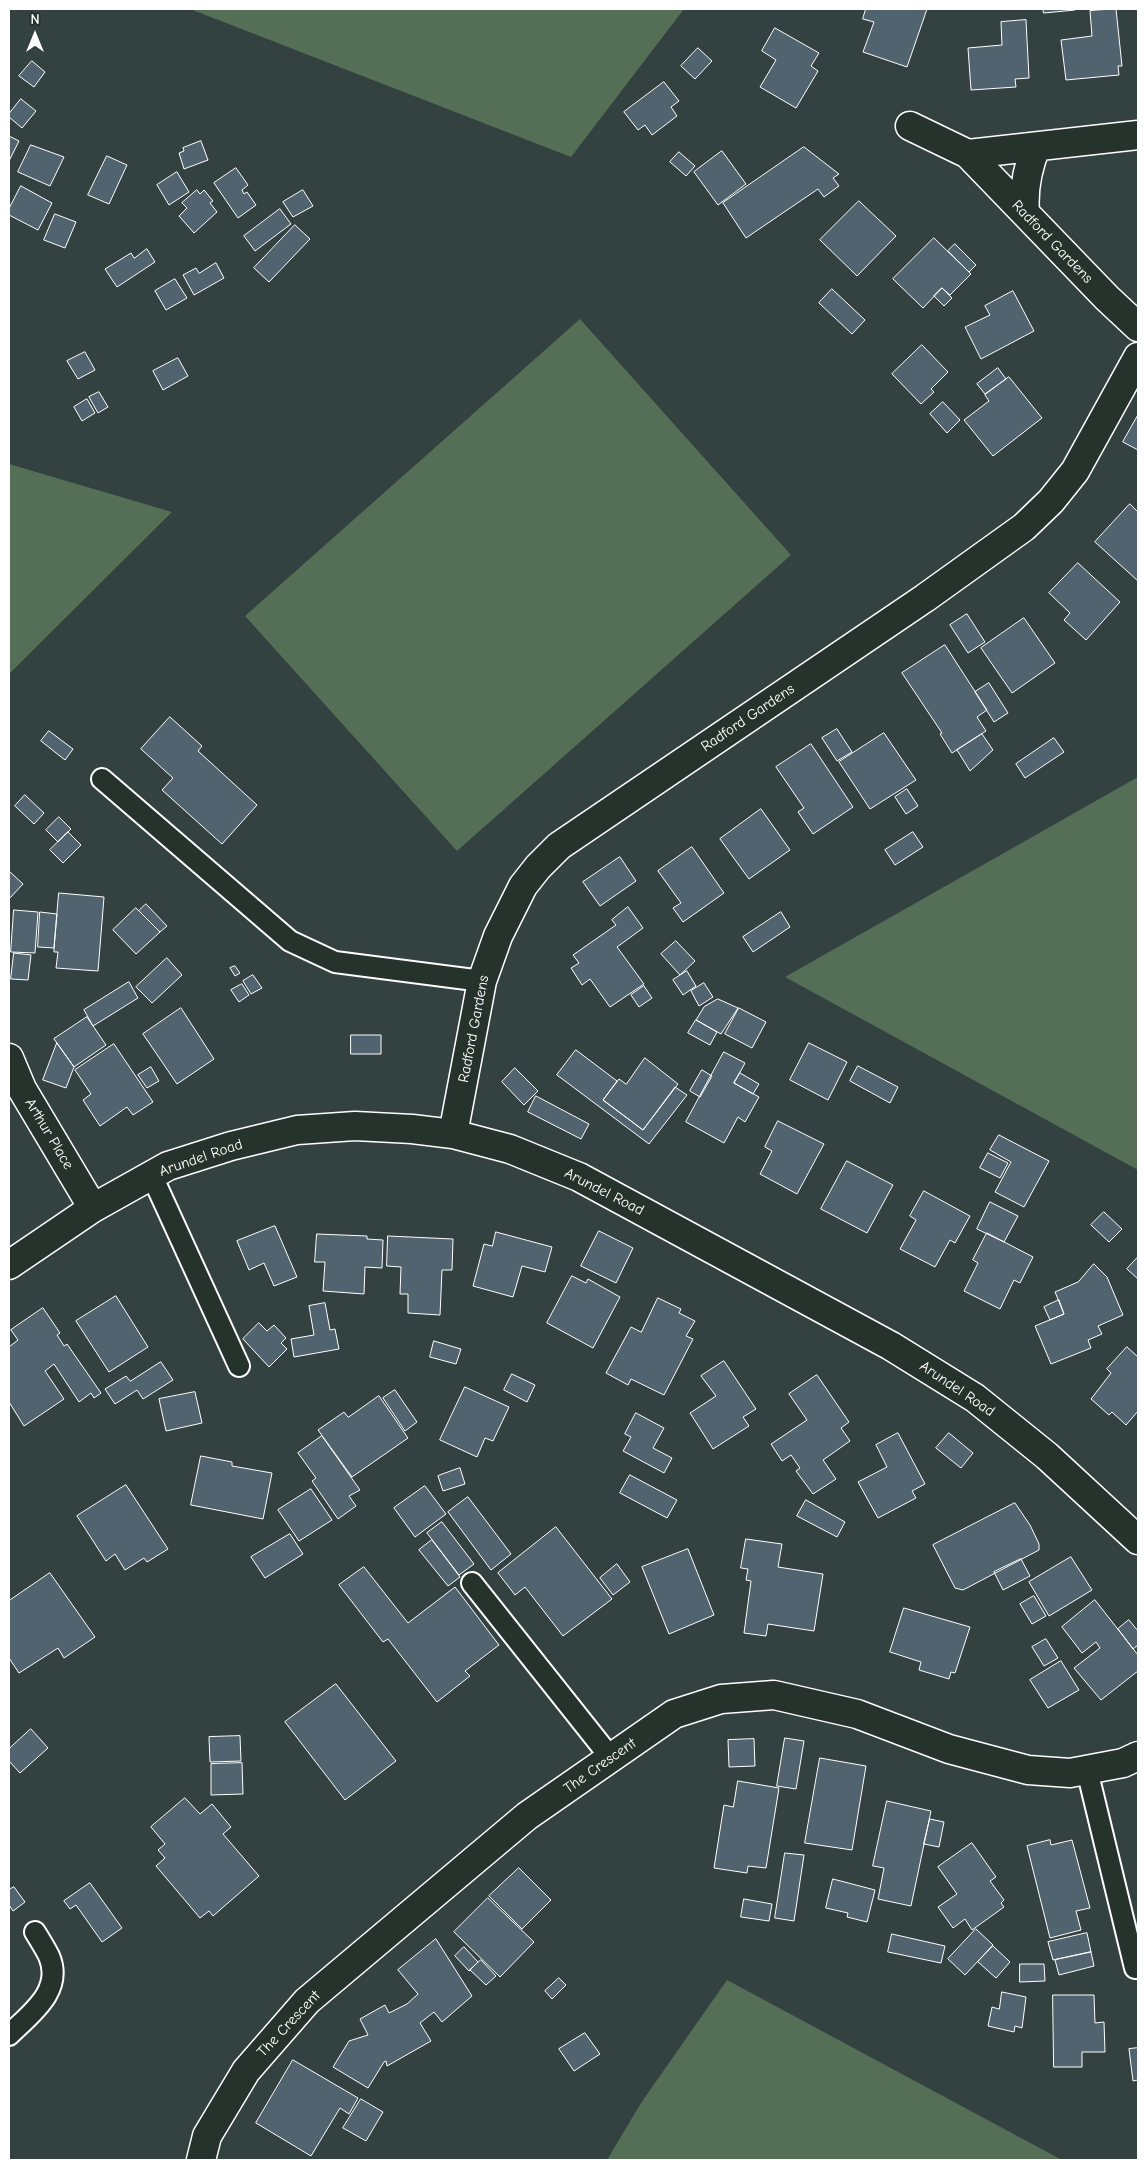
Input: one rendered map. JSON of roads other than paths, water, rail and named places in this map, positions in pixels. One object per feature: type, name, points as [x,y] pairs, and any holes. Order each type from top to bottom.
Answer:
[{"type":"street","name":"Radford Gardens","points":[[910,126],[968,154],[1107,298],[1138,327]]},
{"type":"street","points":[[968,154],[1138,135]]},
{"type":"street","points":[[1025,214],[1024,186],[1036,147]]},
{"type":"street","name":"Radford Gardens","points":[[453,1134],[482,981],[498,936],[523,886],[538,867],[559,846],[925,598],[1024,528],[1075,471],[1138,357]]},
{"type":"street","name":"Arthur Place","points":[[9,1058],[22,1089],[93,1208]]},
{"type":"street","name":"Arundel Road","points":[[9,1265],[93,1208],[168,1166],[231,1146],[297,1130],[355,1126],[412,1128],[453,1134],[510,1149],[578,1177],[891,1346],[974,1398],[1046,1456],[1138,1540]]},
{"type":"street","name":"The Crescent","points":[[200,2160],[207,2136],[246,2071],[307,2001],[527,1816],[674,1714],[721,1699],[774,1695],[857,1714],[949,1749],[1028,1770],[1070,1773],[1123,1763],[1138,1756]]},
{"type":"lane","points":[[102,779],[290,942],[335,962],[482,981]]},
{"type":"lane","points":[[152,1176],[239,1366]]},
{"type":"lane","points":[[472,1583],[611,1758]]},
{"type":"lane","points":[[1087,1770],[1135,1968]]},
{"type":"lane","points":[[9,2035],[44,2000],[52,1981],[53,1971],[49,1957],[35,1932]]}]
